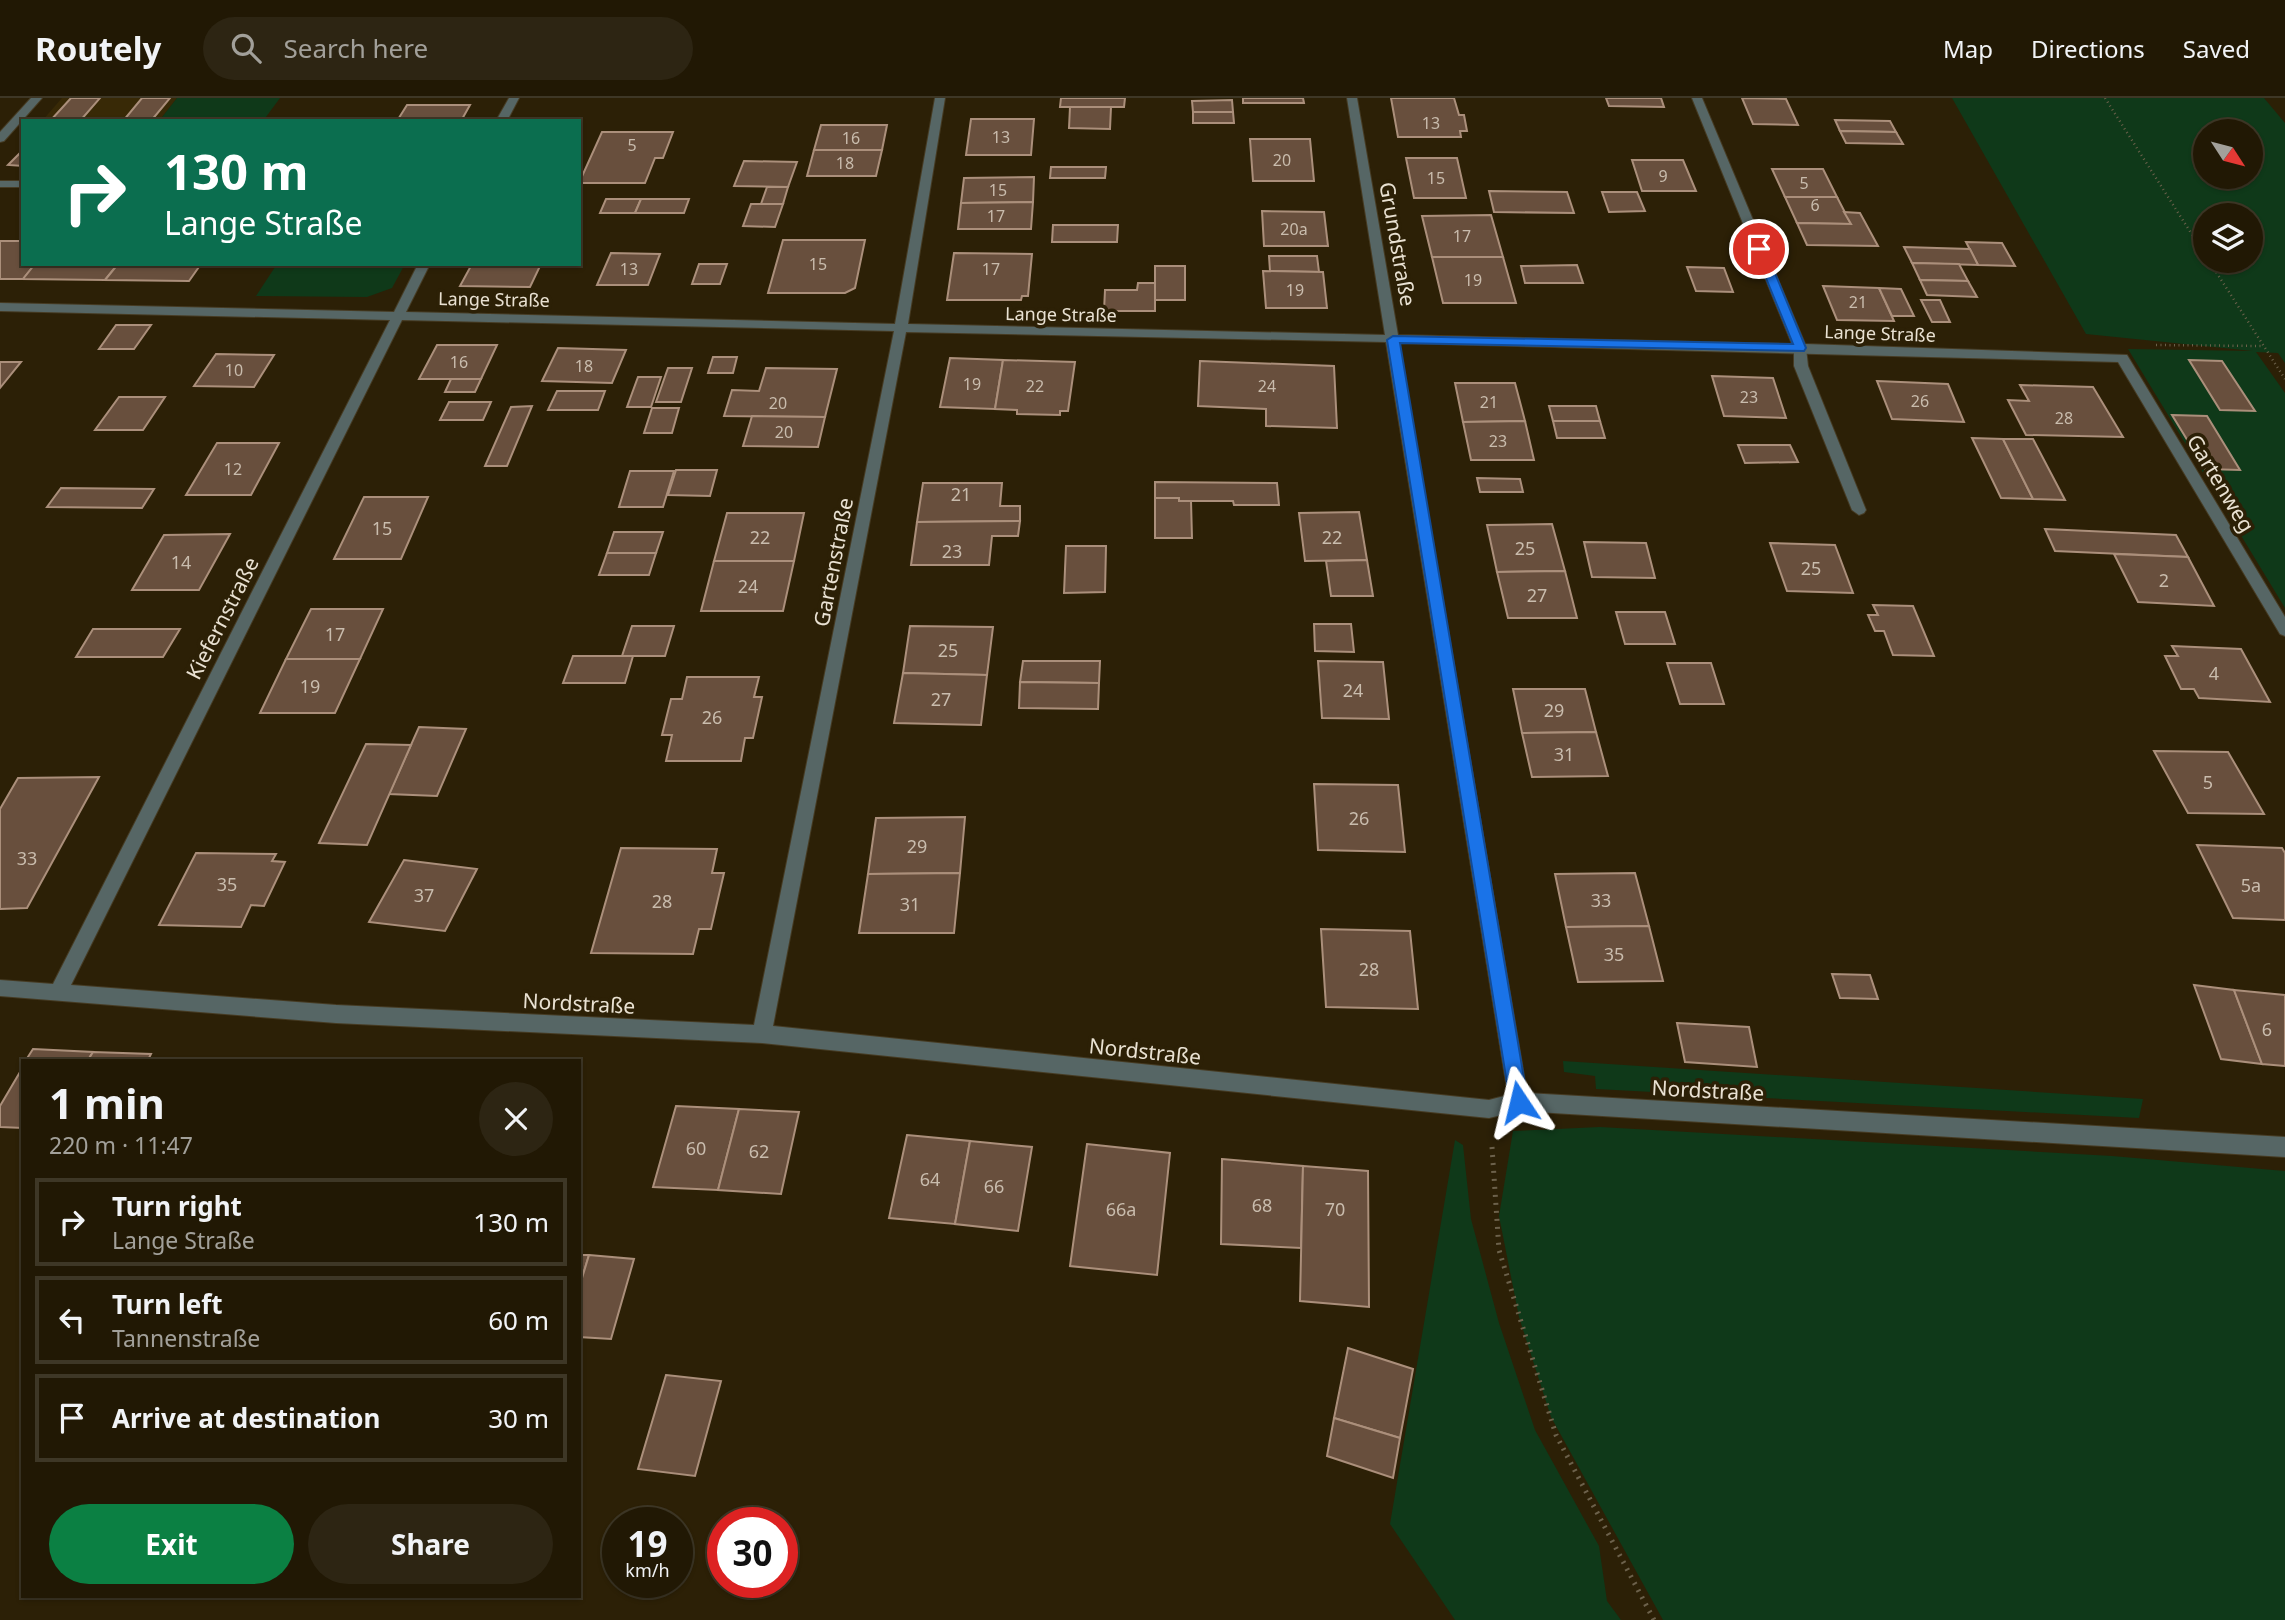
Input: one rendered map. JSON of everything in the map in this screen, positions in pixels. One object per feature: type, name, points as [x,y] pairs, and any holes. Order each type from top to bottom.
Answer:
[{"type":"street","points":[[0,139],[37,98]]},
{"type":"street","points":[[502,119],[514,98]]},
{"type":"street","name":"Gartenstraße","points":[[762,1034],[901,327],[940,98]]},
{"type":"street","name":"Grundstraße","points":[[1352,98],[1519,1102]]},
{"type":"street","points":[[1697,98],[1800,348],[1801,366],[1859,510]]},
{"type":"street","points":[[0,184],[21,184]]},
{"type":"street","name":"Kiefernstraße","points":[[59,991],[423,266]]},
{"type":"street","name":"Lange Straße","points":[[0,307],[398,314],[2122,358]]},
{"type":"street","name":"Gartenweg","points":[[2122,358],[2285,630]]},
{"type":"street","name":"Nordstraße","points":[[0,988],[336,1014],[762,1034],[1489,1109],[1519,1102],[2285,1147]]},
{"type":"path","points":[[2105,98],[2193,236]]},
{"type":"path","points":[[2217,273],[2285,379]]},
{"type":"path","points":[[2122,358],[2117,344],[2263,346]]},
{"type":"path","points":[[1489,1109],[1499,1250],[1552,1422],[1654,1620]]},
{"type":"shaded area","points":[[62,98],[177,98],[161,119],[44,119]]},
{"type":"green space","points":[[177,98],[280,98],[264,119],[161,119]]},
{"type":"green space","points":[[1952,98],[2264,98],[2285,123],[2285,363],[2278,353],[2256,352],[2285,393],[2285,608],[2128,349],[2253,351],[2086,334]]},
{"type":"green space","points":[[276,266],[404,266],[392,288],[367,297],[256,296]]},
{"type":"green space","points":[[1563,1061],[2143,1099],[2139,1118],[1596,1089],[1595,1076],[1564,1072]]},
{"type":"green space","points":[[1600,1127],[2112,1156],[2285,1171],[2285,1620],[1663,1620],[1551,1417],[1519,1317],[1499,1216],[1513,1131]]},
{"type":"green space","points":[[1455,1140],[1463,1145],[1471,1219],[1499,1323],[1535,1430],[1599,1546],[1607,1601],[1621,1620],[1455,1620],[1390,1524]]},
{"type":"building","points":[[71,98],[100,98],[82,119],[52,119]]},
{"type":"building","points":[[142,98],[170,98],[153,119],[125,119]]},
{"type":"building","points":[[1061,98],[1125,98],[1124,107],[1060,107]]},
{"type":"building","points":[[1243,98],[1303,98],[1304,103],[1243,103]]},
{"type":"building","points":[[1391,98],[1454,98],[1459,115],[1464,115],[1467,131],[1460,131],[1461,137],[1398,137]]},
{"type":"building","points":[[1606,98],[1661,98],[1664,107],[1609,106]]},
{"type":"building","points":[[1742,98],[1786,99],[1798,125],[1753,124]]},
{"type":"building","points":[[1232,100],[1233,112],[1193,112],[1192,101]]},
{"type":"building","points":[[407,105],[470,105],[462,119],[398,119]]},
{"type":"building","points":[[1070,107],[1111,107],[1110,129],[1069,128]]},
{"type":"building","points":[[1193,112],[1233,112],[1234,123],[1193,123]]},
{"type":"building","points":[[971,119],[1034,119],[1031,155],[966,155]]},
{"type":"building","points":[[1835,120],[1890,121],[1896,132],[1840,131]]},
{"type":"building","points":[[821,125],[887,125],[882,150],[814,150]]},
{"type":"building","points":[[1840,131],[1896,132],[1903,144],[1846,143]]},
{"type":"building","points":[[602,132],[673,132],[663,158],[655,158],[645,183],[581,183]]},
{"type":"building","points":[[1250,139],[1310,139],[1314,181],[1253,181]]},
{"type":"building","points":[[814,150],[882,150],[876,176],[807,176]]},
{"type":"building","points":[[21,152],[21,166],[8,165]]},
{"type":"building","points":[[1406,158],[1457,158],[1466,198],[1414,198]]},
{"type":"building","points":[[1632,160],[1683,160],[1696,191],[1642,191]]},
{"type":"building","points":[[744,161],[797,162],[788,187],[734,186]]},
{"type":"building","points":[[1051,167],[1106,167],[1105,178],[1050,178]]},
{"type":"building","points":[[1772,169],[1823,169],[1837,197],[1785,197]]},
{"type":"building","points":[[1034,177],[1033,202],[961,203],[964,178]]},
{"type":"building","points":[[767,187],[788,187],[783,204],[761,204]]},
{"type":"building","points":[[1489,191],[1567,192],[1574,213],[1494,212]]},
{"type":"building","points":[[1602,192],[1637,192],[1645,211],[1609,212]]},
{"type":"building","points":[[1785,197],[1837,197],[1851,224],[1797,223]]},
{"type":"building","points":[[606,199],[641,199],[635,213],[600,213]]},
{"type":"building","points":[[641,199],[689,199],[684,213],[635,213]]},
{"type":"building","points":[[1033,202],[1031,229],[958,229],[961,203]]},
{"type":"building","points":[[751,204],[783,204],[775,227],[743,226]]},
{"type":"building","points":[[1262,211],[1324,212],[1328,246],[1264,246]]},
{"type":"building","points":[[1844,212],[1860,213],[1878,246],[1807,245],[1797,223],[1851,224]]},
{"type":"building","points":[[1491,215],[1503,257],[1432,257],[1422,216]]},
{"type":"building","points":[[1053,225],[1118,225],[1117,242],[1052,242]]},
{"type":"building","points":[[783,240],[865,240],[855,288],[845,293],[768,293]]},
{"type":"building","points":[[0,241],[21,241],[21,266],[33,266],[23,279],[0,279]]},
{"type":"building","points":[[1966,242],[2002,243],[2015,266],[1978,265]]},
{"type":"building","points":[[1904,247],[1970,249],[1978,265],[1912,263]]},
{"type":"building","points":[[611,253],[660,254],[648,285],[597,285]]},
{"type":"building","points":[[954,253],[1032,254],[1028,296],[1022,296],[1021,300],[947,300]]},
{"type":"building","points":[[1269,256],[1317,256],[1319,272],[1270,271]]},
{"type":"building","points":[[1432,257],[1503,257],[1516,303],[1443,303]]},
{"type":"building","points":[[1912,263],[1959,264],[1968,281],[1920,280]]},
{"type":"building","points":[[699,264],[727,264],[720,284],[692,284]]},
{"type":"building","points":[[1577,265],[1583,283],[1525,283],[1521,266]]},
{"type":"building","points":[[33,266],[116,266],[105,280],[23,279]]},
{"type":"building","points":[[116,266],[200,266],[189,281],[105,280]]},
{"type":"building","points":[[471,266],[540,266],[530,287],[460,286]]},
{"type":"building","points":[[1155,266],[1185,266],[1185,300],[1155,300]]},
{"type":"building","points":[[1687,267],[1724,268],[1733,292],[1696,291]]},
{"type":"building","points":[[1263,271],[1323,272],[1327,308],[1266,308]]},
{"type":"building","points":[[1920,280],[1968,281],[1977,297],[1927,295]]},
{"type":"building","points":[[1138,283],[1155,283],[1155,311],[1104,311],[1105,290],[1137,290]]},
{"type":"building","points":[[1823,286],[1879,288],[1894,321],[1837,320]]},
{"type":"building","points":[[1879,288],[1901,289],[1914,316],[1892,316]]},
{"type":"building","points":[[1921,300],[1940,300],[1950,322],[1932,322]]},
{"type":"building","points":[[116,325],[151,325],[134,349],[99,349]]},
{"type":"building","points":[[437,345],[497,345],[481,379],[419,379]]},
{"type":"building","points":[[558,348],[626,350],[612,383],[542,381]]},
{"type":"building","points":[[216,354],[274,355],[254,387],[194,386]]},
{"type":"building","points":[[713,357],[737,357],[733,373],[708,373]]},
{"type":"building","points":[[950,358],[1003,360],[995,409],[940,407]]},
{"type":"building","points":[[1003,360],[1075,362],[1068,411],[1060,411],[1060,415],[1017,414],[1017,410],[995,409]]},
{"type":"building","points":[[2189,360],[2222,361],[2255,411],[2220,410]]},
{"type":"building","points":[[1200,361],[1334,366],[1337,428],[1266,426],[1266,409],[1198,406]]},
{"type":"building","points":[[0,362],[21,362],[0,388]]},
{"type":"building","points":[[668,368],[692,368],[681,402],[656,402]]},
{"type":"building","points":[[766,368],[837,369],[825,417],[724,416],[732,390],[759,391]]},
{"type":"building","points":[[1712,376],[1773,378],[1786,418],[1724,416]]},
{"type":"building","points":[[638,377],[661,377],[651,407],[627,407]]},
{"type":"building","points":[[451,379],[481,379],[475,392],[445,392]]},
{"type":"building","points":[[1877,381],[1948,384],[1964,422],[1892,419]]},
{"type":"building","points":[[1455,383],[1515,383],[1525,421],[1463,422]]},
{"type":"building","points":[[2020,385],[2093,387],[2123,437],[2026,435],[2008,400],[2029,401]]},
{"type":"building","points":[[557,391],[605,391],[598,410],[548,410]]},
{"type":"building","points":[[119,397],[165,397],[143,430],[95,430]]},
{"type":"building","points":[[449,402],[491,402],[483,420],[440,420]]},
{"type":"building","points":[[532,406],[507,466],[485,466],[511,407]]},
{"type":"building","points":[[1549,406],[1596,406],[1600,421],[1553,421]]},
{"type":"building","points":[[652,408],[679,408],[672,433],[644,433]]},
{"type":"building","points":[[2172,415],[2207,416],[2240,470],[2205,469]]},
{"type":"building","points":[[752,416],[825,417],[818,447],[743,446]]},
{"type":"building","points":[[1525,421],[1534,460],[1471,460],[1463,422]]},
{"type":"building","points":[[1553,421],[1600,421],[1605,438],[1557,438]]},
{"type":"building","points":[[1972,438],[2003,439],[2033,499],[2001,498]]},
{"type":"building","points":[[2003,439],[2033,439],[2065,500],[2033,499]]},
{"type":"building","points":[[217,443],[279,443],[251,495],[186,495]]},
{"type":"building","points":[[1738,445],[1790,445],[1798,462],[1745,463]]},
{"type":"building","points":[[676,470],[717,470],[710,496],[668,495]]},
{"type":"building","points":[[630,471],[674,471],[663,507],[619,507]]},
{"type":"building","points":[[1477,478],[1520,479],[1523,492],[1480,492]]},
{"type":"building","points":[[1155,482],[1277,483],[1279,505],[1234,505],[1233,501],[1155,498]]},
{"type":"building","points":[[923,483],[1002,483],[1000,506],[1020,506],[1020,521],[917,522]]},
{"type":"building","points":[[61,488],[154,489],[142,508],[47,507]]},
{"type":"building","points":[[364,497],[428,497],[401,559],[334,559]]},
{"type":"building","points":[[1155,498],[1191,501],[1192,538],[1155,538]]},
{"type":"building","points":[[1359,512],[1367,560],[1305,561],[1299,513]]},
{"type":"building","points":[[727,513],[804,513],[794,561],[714,561]]},
{"type":"building","points":[[1020,521],[1018,536],[992,536],[989,565],[911,565],[917,522]]},
{"type":"building","points":[[1552,524],[1565,571],[1497,572],[1487,525]]},
{"type":"building","points":[[2045,529],[2176,535],[2188,557],[2055,551]]},
{"type":"building","points":[[614,532],[663,532],[656,553],[607,553]]},
{"type":"building","points":[[230,534],[199,590],[132,590],[164,535]]},
{"type":"building","points":[[1584,542],[1646,543],[1655,578],[1592,577]]},
{"type":"building","points":[[1770,543],[1835,545],[1853,593],[1787,591]]},
{"type":"building","points":[[1066,546],[1106,546],[1105,592],[1064,593]]},
{"type":"building","points":[[607,553],[656,553],[649,575],[599,575]]},
{"type":"building","points":[[2114,554],[2188,557],[2214,606],[2138,602]]},
{"type":"building","points":[[1367,560],[1373,596],[1331,596],[1326,561]]},
{"type":"building","points":[[714,561],[794,561],[783,611],[701,611]]},
{"type":"building","points":[[1565,571],[1577,618],[1508,618],[1497,572]]},
{"type":"building","points":[[1873,605],[1913,606],[1934,656],[1893,655],[1884,631],[1875,631],[1868,615],[1878,615]]},
{"type":"building","points":[[311,609],[383,609],[360,659],[286,659]]},
{"type":"building","points":[[1616,612],[1665,612],[1675,644],[1625,644]]},
{"type":"building","points":[[1314,624],[1351,624],[1354,652],[1315,651]]},
{"type":"building","points":[[632,626],[674,626],[665,656],[622,656]]},
{"type":"building","points":[[910,626],[993,627],[987,675],[903,673]]},
{"type":"building","points":[[93,629],[180,629],[163,657],[76,657]]},
{"type":"building","points":[[2172,646],[2241,649],[2270,702],[2199,698],[2194,689],[2181,689],[2165,656],[2178,656]]},
{"type":"building","points":[[573,656],[633,656],[625,683],[563,683]]},
{"type":"building","points":[[286,659],[360,659],[335,713],[260,713]]},
{"type":"building","points":[[1023,661],[1100,661],[1099,683],[1020,682]]},
{"type":"building","points":[[1318,661],[1383,662],[1389,719],[1322,718]]},
{"type":"building","points":[[1667,663],[1711,663],[1724,704],[1680,704]]},
{"type":"building","points":[[903,673],[987,675],[981,725],[894,723]]},
{"type":"building","points":[[687,677],[759,677],[754,697],[762,697],[753,738],[745,738],[741,761],[666,761],[672,735],[662,735],[671,699],[682,699]]},
{"type":"building","points":[[1020,682],[1099,683],[1098,709],[1019,708]]},
{"type":"building","points":[[1513,689],[1585,689],[1596,732],[1522,733]]},
{"type":"building","points":[[419,727],[466,729],[437,796],[389,794]]},
{"type":"building","points":[[1596,732],[1608,776],[1532,777],[1522,733]]},
{"type":"building","points":[[366,744],[411,745],[367,845],[319,843]]},
{"type":"building","points":[[2154,751],[2228,752],[2264,814],[2188,813]]},
{"type":"building","points":[[99,777],[27,908],[0,909],[0,809],[18,778]]},
{"type":"building","points":[[1314,784],[1398,785],[1405,852],[1318,850]]},
{"type":"building","points":[[965,817],[960,873],[868,874],[876,818]]},
{"type":"building","points":[[2197,845],[2282,848],[2285,853],[2285,920],[2233,918]]},
{"type":"building","points":[[621,848],[717,849],[712,873],[724,873],[711,929],[699,929],[693,954],[591,953]]},
{"type":"building","points":[[196,853],[276,854],[272,861],[285,862],[264,906],[251,905],[241,927],[159,925]]},
{"type":"building","points":[[404,860],[477,869],[445,931],[369,922]]},
{"type":"building","points":[[960,873],[954,933],[859,933],[868,874]]},
{"type":"building","points":[[1635,873],[1649,926],[1566,927],[1555,874]]},
{"type":"building","points":[[1649,926],[1663,981],[1578,982],[1566,927]]},
{"type":"building","points":[[1321,929],[1410,931],[1418,1009],[1326,1007]]},
{"type":"building","points":[[1832,974],[1870,975],[1878,999],[1840,998]]},
{"type":"building","points":[[2194,985],[2234,990],[2262,1064],[2221,1059]]},
{"type":"building","points":[[2234,990],[2285,995],[2285,1066],[2262,1064]]},
{"type":"building","points":[[1677,1023],[1749,1027],[1757,1067],[1685,1062]]},
{"type":"building","points":[[33,1049],[93,1052],[89,1059],[27,1059]]},
{"type":"building","points":[[93,1052],[151,1054],[148,1059],[89,1059]]},
{"type":"building","points":[[21,1070],[21,1128],[0,1127],[0,1106]]},
{"type":"building","points":[[676,1106],[739,1109],[718,1190],[653,1187]]},
{"type":"building","points":[[739,1109],[799,1112],[781,1194],[718,1190]]},
{"type":"building","points":[[907,1135],[970,1141],[955,1224],[889,1218]]},
{"type":"building","points":[[970,1141],[1032,1147],[1018,1231],[955,1224]]},
{"type":"building","points":[[1087,1144],[1170,1153],[1157,1275],[1070,1266]]},
{"type":"building","points":[[1222,1159],[1303,1166],[1301,1248],[1221,1244]]},
{"type":"building","points":[[1303,1166],[1368,1171],[1369,1307],[1300,1301]]},
{"type":"building","points":[[581,1255],[589,1255],[581,1281]]},
{"type":"building","points":[[589,1255],[634,1259],[611,1339],[581,1337],[581,1281]]},
{"type":"building","points":[[1348,1348],[1413,1369],[1400,1438],[1334,1418]]},
{"type":"building","points":[[666,1375],[721,1381],[695,1476],[638,1469]]},
{"type":"building","points":[[1334,1418],[1400,1438],[1393,1478],[1327,1456]]},
{"type":"route","points":[[1519,1102],[1393,340],[1800,348],[1759,249]]}]
